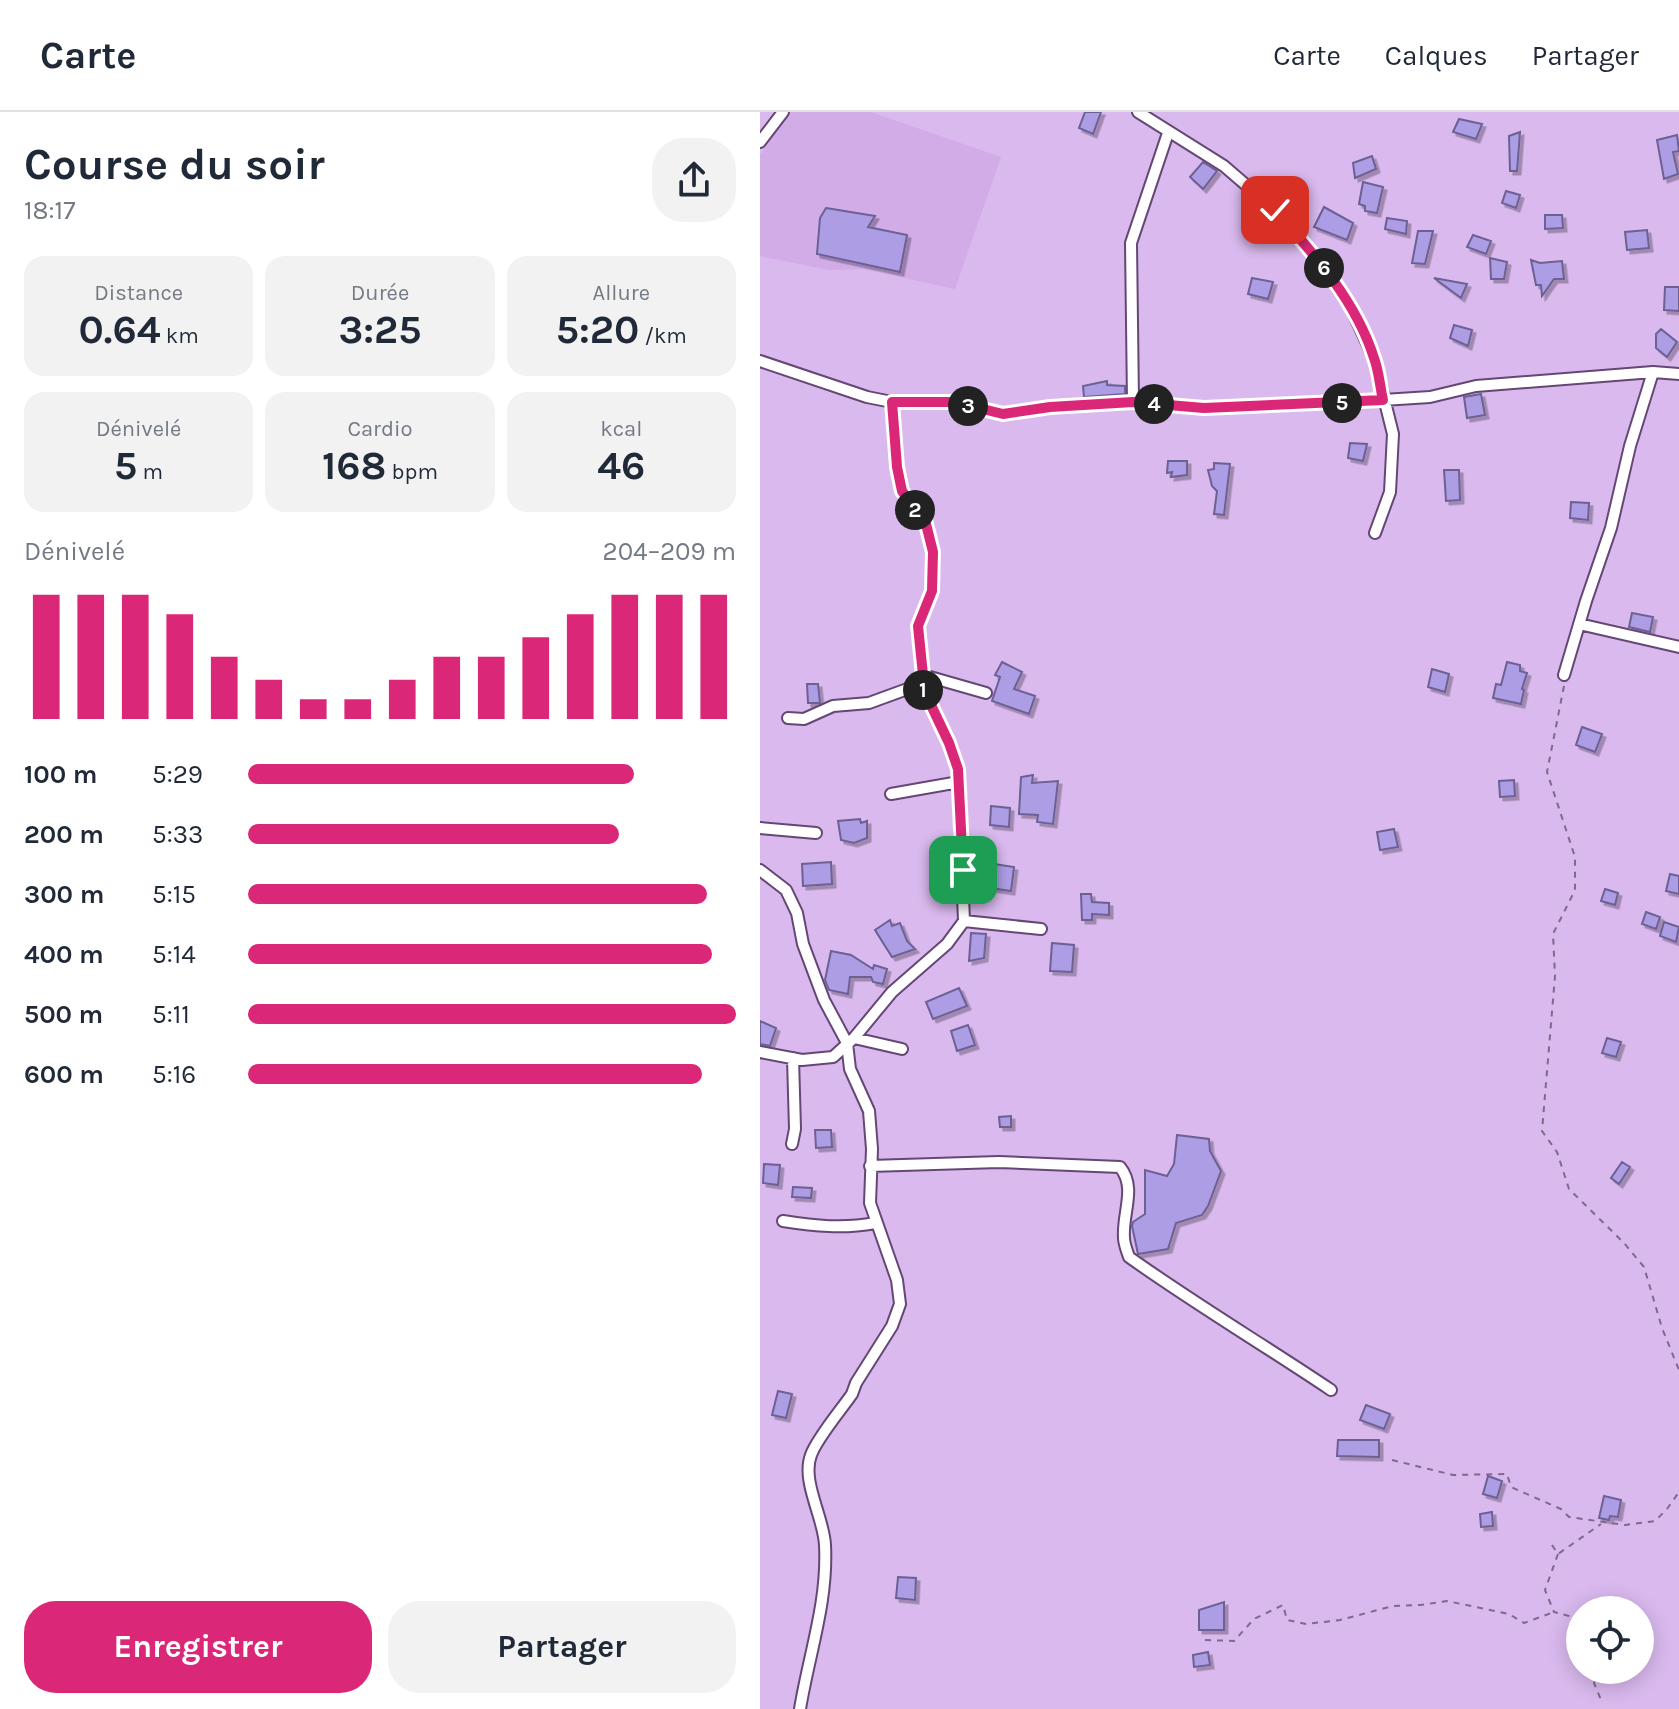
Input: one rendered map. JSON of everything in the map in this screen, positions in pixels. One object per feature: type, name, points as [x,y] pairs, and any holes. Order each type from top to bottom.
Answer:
[{"type":"street","points":[[760,142],[783,112]]},
{"type":"street","points":[[1138,112],[1224,166],[1275,210],[1324,268],[1351,308],[1374,358],[1393,434],[1390,492],[1375,533]]},
{"type":"street","points":[[1133,402],[1131,243],[1168,133]]},
{"type":"street","points":[[760,361],[867,397],[892,402],[954,402],[1003,414],[1050,407],[1133,402],[1204,408],[1383,400],[1430,397],[1476,386],[1653,372],[1679,374]]},
{"type":"street","points":[[1564,675],[1611,528],[1630,446],[1653,372]]},
{"type":"street","points":[[760,1052],[802,1060],[833,1057],[892,992],[947,944],[964,921],[958,769],[922,679],[918,626],[932,591],[933,552],[926,524],[902,491],[892,402]]},
{"type":"street","points":[[1579,624],[1679,647]]},
{"type":"street","points":[[788,718],[804,719],[833,706],[869,703],[922,679],[986,693]]},
{"type":"street","points":[[891,794],[959,782]]},
{"type":"street","points":[[760,828],[816,833]]},
{"type":"street","points":[[760,870],[786,890],[797,913],[803,944],[824,1000],[850,1040],[850,1069],[869,1111],[872,1149],[870,1203],[897,1280],[900,1304],[892,1326],[852,1394],[810,1456],[810,1488],[824,1529],[826,1569],[819,1627],[800,1709]]},
{"type":"street","points":[[964,921],[1041,929]]},
{"type":"street","points":[[850,1040],[902,1049]]},
{"type":"street","points":[[792,1144],[795,1129],[793,1058]]},
{"type":"street","points":[[870,1166],[999,1162],[1120,1167],[1127,1176],[1124,1237],[1129,1257],[1224,1323],[1331,1390]]},
{"type":"street","points":[[783,1221],[826,1228],[875,1223]]},
{"type":"path","points":[[1564,675],[1563,698],[1547,772],[1575,857],[1575,890],[1553,934],[1555,976],[1542,1131],[1557,1152],[1569,1189],[1644,1267],[1662,1328],[1679,1370]]},
{"type":"path","points":[[1392,1460],[1453,1475],[1507,1474],[1511,1487],[1561,1509],[1569,1517],[1602,1523],[1625,1525],[1655,1521],[1679,1492]]},
{"type":"path","points":[[1554,1612],[1545,1590],[1558,1554],[1602,1523]]},
{"type":"path","points":[[1552,1545],[1558,1554]]},
{"type":"path","points":[[1205,1640],[1234,1641],[1254,1619],[1283,1605],[1287,1620],[1306,1624],[1340,1620],[1393,1606],[1447,1601],[1509,1614],[1524,1623],[1554,1612],[1566,1615]]},
{"type":"path","points":[[1594,1684],[1601,1700]]},
{"type":"shaded area","points":[[790,112],[871,112],[1001,157],[955,289],[863,269],[829,270],[760,256],[760,155]]},
{"type":"building","points":[[1085,112],[1101,112],[1093,134],[1079,128]]},
{"type":"building","points":[[1459,119],[1482,124],[1476,139],[1453,132]]},
{"type":"building","points":[[1520,132],[1517,171],[1510,171],[1509,136]]},
{"type":"building","points":[[1677,135],[1679,151],[1673,152],[1678,174],[1664,179],[1657,140]]},
{"type":"building","points":[[1372,156],[1376,169],[1355,178],[1353,163]]},
{"type":"building","points":[[1203,162],[1217,171],[1203,189],[1190,177]]},
{"type":"building","points":[[1363,182],[1383,187],[1377,213],[1365,211],[1365,206],[1359,204]]},
{"type":"building","points":[[1506,191],[1520,195],[1516,208],[1502,203]]},
{"type":"building","points":[[1324,207],[1353,223],[1347,240],[1314,227]]},
{"type":"building","points":[[826,208],[875,216],[868,227],[907,235],[900,272],[817,254],[820,218]]},
{"type":"building","points":[[1545,215],[1562,215],[1563,228],[1545,229]]},
{"type":"building","points":[[1387,218],[1407,221],[1406,234],[1385,229]]},
{"type":"building","points":[[1647,230],[1649,248],[1627,250],[1625,232]]},
{"type":"building","points":[[1418,231],[1433,231],[1425,264],[1412,263]]},
{"type":"building","points":[[1473,235],[1491,241],[1486,254],[1467,247]]},
{"type":"building","points":[[1490,258],[1507,262],[1504,279],[1491,279]]},
{"type":"building","points":[[1531,260],[1540,263],[1562,261],[1564,279],[1554,279],[1542,296],[1541,285],[1536,285]]},
{"type":"building","points":[[1252,278],[1273,282],[1268,299],[1248,294]]},
{"type":"building","points":[[1434,278],[1467,284],[1461,298]]},
{"type":"building","points":[[1665,287],[1679,287],[1679,311],[1664,310]]},
{"type":"building","points":[[1454,325],[1472,330],[1468,346],[1450,338]]},
{"type":"building","points":[[1661,329],[1677,342],[1667,357],[1656,348],[1656,334]]},
{"type":"building","points":[[1107,381],[1107,385],[1125,386],[1125,394],[1084,397],[1083,386]]},
{"type":"building","points":[[1481,394],[1485,415],[1467,418],[1464,397]]},
{"type":"building","points":[[1350,443],[1367,444],[1363,461],[1348,458]]},
{"type":"building","points":[[1168,461],[1187,461],[1187,475],[1171,477],[1172,472],[1167,473]]},
{"type":"building","points":[[1214,463],[1230,464],[1224,515],[1214,514],[1217,491],[1212,486],[1208,470],[1214,469]]},
{"type":"building","points":[[1444,470],[1459,470],[1460,500],[1446,501]]},
{"type":"building","points":[[1571,502],[1589,503],[1588,520],[1570,518]]},
{"type":"building","points":[[1632,613],[1653,617],[1650,632],[1629,627]]},
{"type":"building","points":[[1002,662],[1022,672],[1014,689],[1035,696],[1029,714],[992,701],[1000,677],[995,675]]},
{"type":"building","points":[[1507,662],[1520,665],[1520,671],[1527,673],[1521,704],[1493,698],[1496,684],[1501,685]]},
{"type":"building","points":[[1432,669],[1449,674],[1445,692],[1428,687]]},
{"type":"building","points":[[807,684],[818,684],[820,703],[808,703]]},
{"type":"building","points":[[1582,727],[1602,734],[1595,752],[1576,745]]},
{"type":"building","points":[[1033,775],[1032,783],[1058,781],[1053,824],[1037,822],[1038,815],[1019,814],[1021,777]]},
{"type":"building","points":[[1514,780],[1515,796],[1500,797],[1499,781]]},
{"type":"building","points":[[991,806],[1010,808],[1009,827],[990,825]]},
{"type":"building","points":[[860,819],[861,823],[867,821],[867,838],[854,843],[841,840],[838,821]]},
{"type":"building","points":[[1394,829],[1398,847],[1380,850],[1377,832]]},
{"type":"building","points":[[831,862],[832,884],[803,886],[802,864]]},
{"type":"building","points":[[994,864],[1014,867],[1011,891],[990,888]]},
{"type":"building","points":[[1670,874],[1679,876],[1679,894],[1666,891]]},
{"type":"building","points":[[1605,889],[1618,893],[1615,905],[1601,901]]},
{"type":"building","points":[[1081,894],[1091,894],[1092,902],[1109,903],[1109,915],[1092,914],[1092,920],[1082,920]]},
{"type":"building","points":[[1646,912],[1660,917],[1656,929],[1642,924]]},
{"type":"building","points":[[890,920],[892,926],[900,923],[907,941],[915,949],[892,957],[875,930]]},
{"type":"building","points":[[1664,922],[1679,927],[1676,942],[1660,936]]},
{"type":"building","points":[[971,933],[986,934],[984,958],[969,961]]},
{"type":"building","points":[[1052,943],[1074,945],[1072,972],[1050,971]]},
{"type":"building","points":[[831,951],[851,955],[873,969],[874,965],[887,969],[883,984],[873,982],[871,977],[850,977],[848,994],[829,990],[825,980]]},
{"type":"building","points":[[959,988],[967,1006],[933,1019],[926,1002]]},
{"type":"building","points":[[760,1021],[776,1028],[770,1046],[760,1044]]},
{"type":"building","points":[[968,1025],[975,1045],[957,1051],[951,1031]]},
{"type":"building","points":[[1607,1038],[1621,1042],[1616,1057],[1602,1053]]},
{"type":"building","points":[[1011,1116],[1011,1127],[1000,1127],[999,1117]]},
{"type":"building","points":[[815,1130],[831,1130],[832,1147],[816,1148]]},
{"type":"building","points":[[1177,1135],[1209,1139],[1210,1151],[1221,1171],[1202,1215],[1176,1223],[1168,1249],[1138,1254],[1132,1226],[1145,1214],[1145,1170],[1167,1176],[1174,1164]]},
{"type":"building","points":[[1622,1162],[1630,1167],[1619,1184],[1611,1178]]},
{"type":"building","points":[[764,1164],[780,1165],[778,1185],[763,1183]]},
{"type":"building","points":[[793,1187],[812,1188],[811,1198],[792,1197]]},
{"type":"building","points":[[778,1391],[792,1394],[786,1418],[772,1415]]},
{"type":"building","points":[[1366,1405],[1390,1414],[1384,1429],[1360,1420]]},
{"type":"building","points":[[1338,1440],[1379,1440],[1379,1457],[1337,1456]]},
{"type":"building","points":[[1488,1476],[1502,1481],[1497,1498],[1483,1494]]},
{"type":"building","points":[[1604,1496],[1621,1500],[1618,1517],[1610,1516],[1609,1520],[1599,1518]]},
{"type":"building","points":[[1492,1512],[1493,1526],[1481,1527],[1480,1514]]},
{"type":"building","points":[[898,1577],[916,1578],[915,1600],[896,1598]]},
{"type":"building","points":[[1224,1602],[1224,1630],[1199,1630],[1199,1610]]},
{"type":"building","points":[[1208,1652],[1210,1665],[1194,1667],[1193,1655]]},
{"type":"route","points":[[963,870],[958,769],[921,684],[923,675],[918,626],[932,591],[933,552],[926,524],[902,491],[892,402],[954,402],[1003,414],[1050,407],[1133,402],[1204,408],[1383,400],[1374,358],[1351,308],[1324,268],[1275,210]]}]
